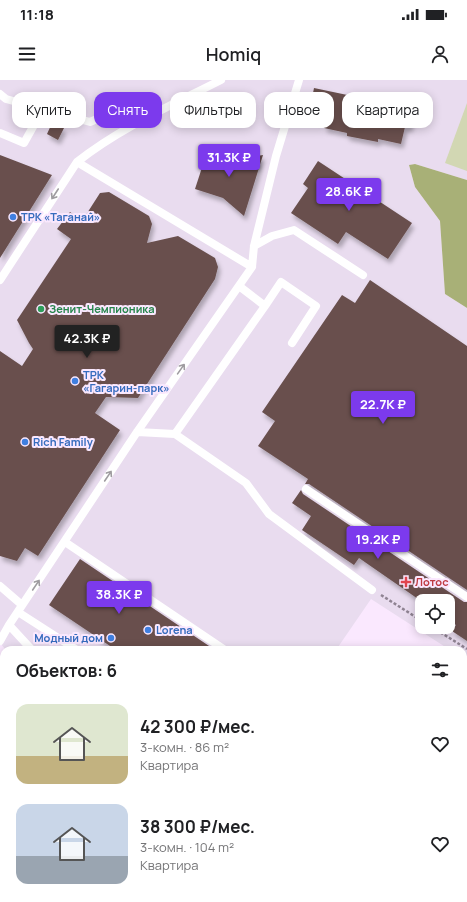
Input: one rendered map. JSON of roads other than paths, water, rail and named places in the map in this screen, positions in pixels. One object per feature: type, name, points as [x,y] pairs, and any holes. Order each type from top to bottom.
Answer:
[{"type":"lane","points":[[162,110],[221,80]]},
{"type":"lane","points":[[0,641],[9,625],[137,432],[252,268],[254,246],[276,156],[299,80]]},
{"type":"lane","points":[[0,94],[6,99],[12,101]]},
{"type":"lane","points":[[0,133],[24,143],[32,128]]},
{"type":"lane","points":[[0,280],[77,162],[93,150],[130,128]]},
{"type":"lane","points":[[77,162],[252,268]]},
{"type":"lane","points":[[254,246],[272,236],[294,230],[363,275]]},
{"type":"lane","points":[[175,434],[281,282],[316,306],[292,343]]},
{"type":"lane","points":[[239,286],[265,306]]},
{"type":"lane","points":[[137,432],[175,434],[246,483],[269,514],[372,590]]},
{"type":"lane","points":[[306,489],[467,597]]},
{"type":"lane","points":[[64,542],[218,646]]},
{"type":"lane","points":[[0,586],[20,609],[71,646]]},
{"type":"lane","points":[[9,625],[28,646]]},
{"type":"place","name":"ТРК «Таганай»","points":[[13,217]]},
{"type":"place","name":"Зенит-Чемпионика","points":[[41,309]]},
{"type":"place","name":"ТРК «Гагарин-парк»","points":[[75,381]]},
{"type":"place","name":"Rich Family","points":[[25,442]]},
{"type":"place","name":"Лотос","points":[[406,582]]},
{"type":"place","name":"Lorena","points":[[148,630]]},
{"type":"place","name":"Модный дом","points":[[111,638]]}]
